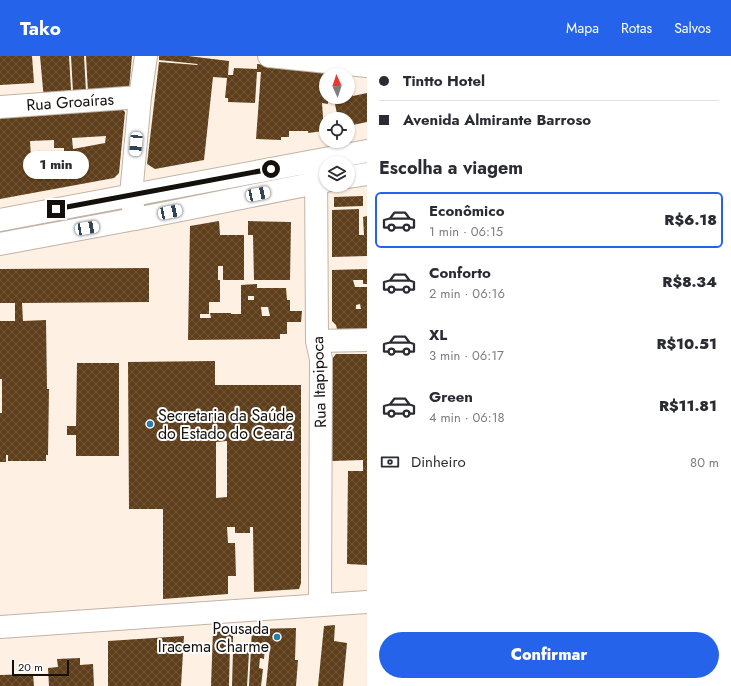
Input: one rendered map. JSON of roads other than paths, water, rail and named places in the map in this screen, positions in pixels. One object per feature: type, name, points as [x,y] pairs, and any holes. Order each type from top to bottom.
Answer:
[{"type":"street","points":[[135,219],[131,195],[140,97],[146,56]]},
{"type":"street","points":[[269,56],[367,66]]},
{"type":"street","name":"Rua Groaíras","points":[[0,107],[140,97]]},
{"type":"street","points":[[0,220],[367,151]]},
{"type":"street","name":"Rua Itapipoca","points":[[316,160],[319,173]]},
{"type":"street","points":[[355,176],[367,174]]},
{"type":"street","points":[[0,244],[135,219],[319,181]]},
{"type":"street","name":"Rua Itapipoca","points":[[320,604],[321,359],[317,341],[321,192]]},
{"type":"street","points":[[317,341],[367,340]]},
{"type":"street","points":[[0,627],[367,602]]},
{"type":"place","name":"Secretaria da Saúde do Estado do Ceará","points":[[150,424]]},
{"type":"place","name":"Pousada Iracema Charme","points":[[277,637]]}]
